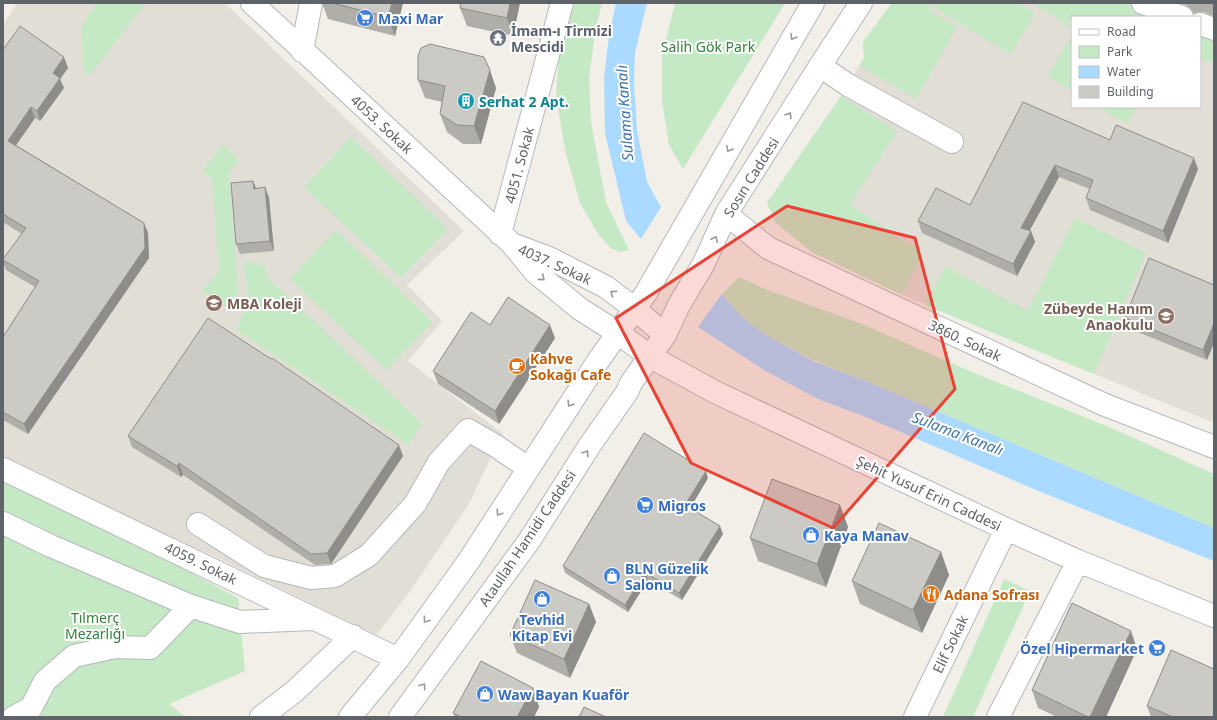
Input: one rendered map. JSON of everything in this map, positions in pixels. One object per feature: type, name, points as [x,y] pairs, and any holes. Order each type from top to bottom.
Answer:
[{"type":"street","name":"4053. Sokak","points":[[252,3],[506,239]]},
{"type":"street","points":[[302,51],[312,3]]},
{"type":"street","name":"4051. Sokak","points":[[506,239],[562,3]]},
{"type":"street","points":[[350,717],[398,659],[468,562],[592,371],[646,293],[813,3]]},
{"type":"street","name":"Sosın Caddesi","points":[[651,357],[665,335],[678,305],[698,274],[726,214],[861,3]]},
{"type":"street","points":[[1143,3],[1179,16]]},
{"type":"street","points":[[1201,24],[1214,29]]},
{"type":"street","points":[[820,66],[848,84],[952,142]]},
{"type":"street","name":"3860. Sokak","points":[[726,214],[768,248],[1105,405],[1214,448]]},
{"type":"street","name":"4037. Sokak","points":[[506,239],[549,258],[606,287],[635,309],[665,335]]},
{"type":"street","name":"4037. Sokak","points":[[506,239],[535,272],[580,309],[618,333],[651,357]]},
{"type":"street","name":"Şehit Yusuf Erin Caddesi","points":[[651,357],[715,392],[1006,529],[1214,616]]},
{"type":"street","name":"Ataullah Hamidi Caddesi","points":[[400,717],[529,541],[590,445],[628,392],[631,383],[651,357]]},
{"type":"street","points":[[198,524],[264,566],[311,578],[335,576],[369,555],[415,504],[439,462],[468,430],[496,446],[528,468]]},
{"type":"street","name":"4059. Sokak","points":[[3,469],[353,636],[398,659]]},
{"type":"street","points":[[3,523],[51,546],[191,606],[240,622],[317,619]]},
{"type":"street","name":"Elif Sokak","points":[[915,717],[1006,529]]},
{"type":"street","points":[[998,717],[1078,560]]},
{"type":"street","points":[[14,717],[31,708],[45,681],[74,656],[115,647],[150,648],[191,606]]},
{"type":"street","points":[[261,717],[295,691],[353,636]]},
{"type":"highlighted area","points":[[787,206],[915,238],[955,389],[833,528],[691,463],[616,318]]},
{"type":"shaded area","name":"MBA Koleji","points":[[17,3],[225,3],[464,231],[407,285],[442,321],[408,361],[503,434],[469,504],[409,593],[376,635],[222,560],[3,460],[3,25]]},
{"type":"shaded area","points":[[892,3],[1214,3],[1214,423],[902,295],[812,252],[776,223],[767,203],[841,96],[864,58],[863,42]]},
{"type":"green space","points":[[95,3],[146,3],[89,76],[83,68],[81,27],[96,5]]},
{"type":"green space","points":[[573,3],[602,3],[596,27],[589,77],[591,122],[606,202],[629,250],[621,252],[612,249],[599,235],[580,203],[566,154],[556,97],[559,57]]},
{"type":"green space","name":"Salih Gök Park","points":[[675,3],[785,3],[683,169],[669,145],[662,100],[662,56]]},
{"type":"green space","points":[[892,3],[932,3],[928,10],[957,27],[916,99],[859,65],[864,58],[863,42]]},
{"type":"green space","points":[[936,3],[1018,3],[1035,13],[1011,54],[933,7]]},
{"type":"green space","points":[[1032,3],[1133,3],[1162,16],[1071,16],[1071,27]]},
{"type":"green space","points":[[1201,34],[1214,42],[1214,63],[1201,59]]},
{"type":"green space","points":[[1070,39],[1071,40],[1071,90],[1048,76]]},
{"type":"green space","points":[[841,96],[897,131],[850,205],[923,253],[902,295],[812,252],[776,223],[767,203]]},
{"type":"green space","points":[[1101,108],[1135,108],[1127,124]]},
{"type":"green space","points":[[351,137],[448,229],[401,278],[304,187]]},
{"type":"green space","points":[[223,144],[239,160],[229,172],[238,291],[231,310],[202,291],[219,271],[212,178],[202,171]]},
{"type":"green space","points":[[1075,218],[1146,253],[1094,374],[925,305],[946,267],[1028,311]]},
{"type":"green space","points":[[336,230],[433,322],[387,370],[290,279]]},
{"type":"green space","points":[[243,260],[265,266],[266,276],[422,423],[409,445],[237,330],[249,298]]},
{"type":"green space","points":[[739,277],[765,289],[862,324],[979,375],[1109,427],[1214,474],[1214,528],[813,360],[761,332],[739,314],[722,294]]},
{"type":"green space","name":"Tılmerç Mezarlığı","points":[[3,481],[126,538],[238,598],[245,671],[169,704],[186,717],[3,717]]},
{"type":"green space","points":[[1004,579],[1030,591],[973,717],[943,717]]},
{"type":"water","name":"Sulama Kanalı","points":[[616,3],[647,3],[635,53],[634,84],[637,130],[647,182],[661,207],[641,239],[626,221],[605,133],[604,77],[609,36]]},
{"type":"water","name":"Sulama Kanalı","points":[[722,294],[739,314],[761,332],[813,361],[861,379],[1214,528],[1214,561],[1041,492],[866,417],[818,399],[764,370],[698,327]]},
{"type":"building","points":[[332,3],[392,3],[388,17]]},
{"type":"building","points":[[461,3],[510,3],[507,18],[460,8]]},
{"type":"building","points":[[20,26],[64,57],[53,73],[60,78],[37,111],[31,107],[8,141],[144,223],[145,248],[24,424],[3,412],[3,337],[39,281],[3,260],[26,228],[3,214],[3,50]]},
{"type":"building","name":"Serhat 2 Apt.","points":[[430,44],[484,57],[490,70],[474,126],[457,125],[440,114],[445,86],[418,80],[418,56],[421,48]]},
{"type":"building","points":[[1023,102],[1110,140],[1116,125],[1194,158],[1163,231],[1086,198],[1093,180],[1055,165],[1021,228],[1031,231],[1013,264],[918,221],[936,188],[970,205]]},
{"type":"building","points":[[253,181],[254,189],[265,187],[270,241],[236,244],[231,183]]},
{"type":"building","points":[[1149,258],[1214,285],[1214,323],[1203,350],[1125,318]]},
{"type":"building","points":[[508,297],[550,325],[495,411],[433,371],[471,312],[490,325]]},
{"type":"building","points":[[208,318],[271,359],[272,358],[399,445],[327,553],[311,554],[179,463],[177,466],[128,436]]},
{"type":"building","points":[[644,433],[706,471],[685,505],[720,526],[679,593],[645,572],[625,605],[563,566]]},
{"type":"building","points":[[772,479],[840,505],[817,564],[750,538]]},
{"type":"building","points":[[879,523],[941,552],[913,610],[852,581]]},
{"type":"building","points":[[535,580],[589,604],[564,659],[510,635]]},
{"type":"building","points":[[1072,603],[1131,631],[1090,717],[1032,690]]},
{"type":"building","points":[[1171,650],[1214,669],[1214,717],[1173,717],[1147,706]]},
{"type":"building","points":[[481,661],[533,688],[517,717],[461,717],[453,713]]},
{"type":"building","points":[[584,707],[606,717],[579,717]]},
{"type":"place","name":"Maxi Mar","points":[[365,18]]},
{"type":"place","name":"İmam-ı Tirmizi Mescidi","points":[[498,38]]},
{"type":"place","name":"Serhat 2 Apt.","points":[[466,101]]},
{"type":"place","name":"MBA Koleji","points":[[214,303]]},
{"type":"place","name":"Zübeyde Hanım Anaokulu","points":[[1166,316]]},
{"type":"place","name":"Kahve Sokağı Cafe","points":[[517,366]]},
{"type":"place","name":"Migros","points":[[645,505]]},
{"type":"place","name":"Kaya Manav","points":[[811,535]]},
{"type":"place","name":"BLN Güzelik Salonu","points":[[612,576]]},
{"type":"place","name":"Adana Sofrası","points":[[931,594]]},
{"type":"place","name":"Tevhid Kitap Evi","points":[[542,599]]},
{"type":"place","name":"Özel Hipermarket","points":[[1157,648]]},
{"type":"place","name":"Waw Bayan Kuaför","points":[[485,694]]}]
